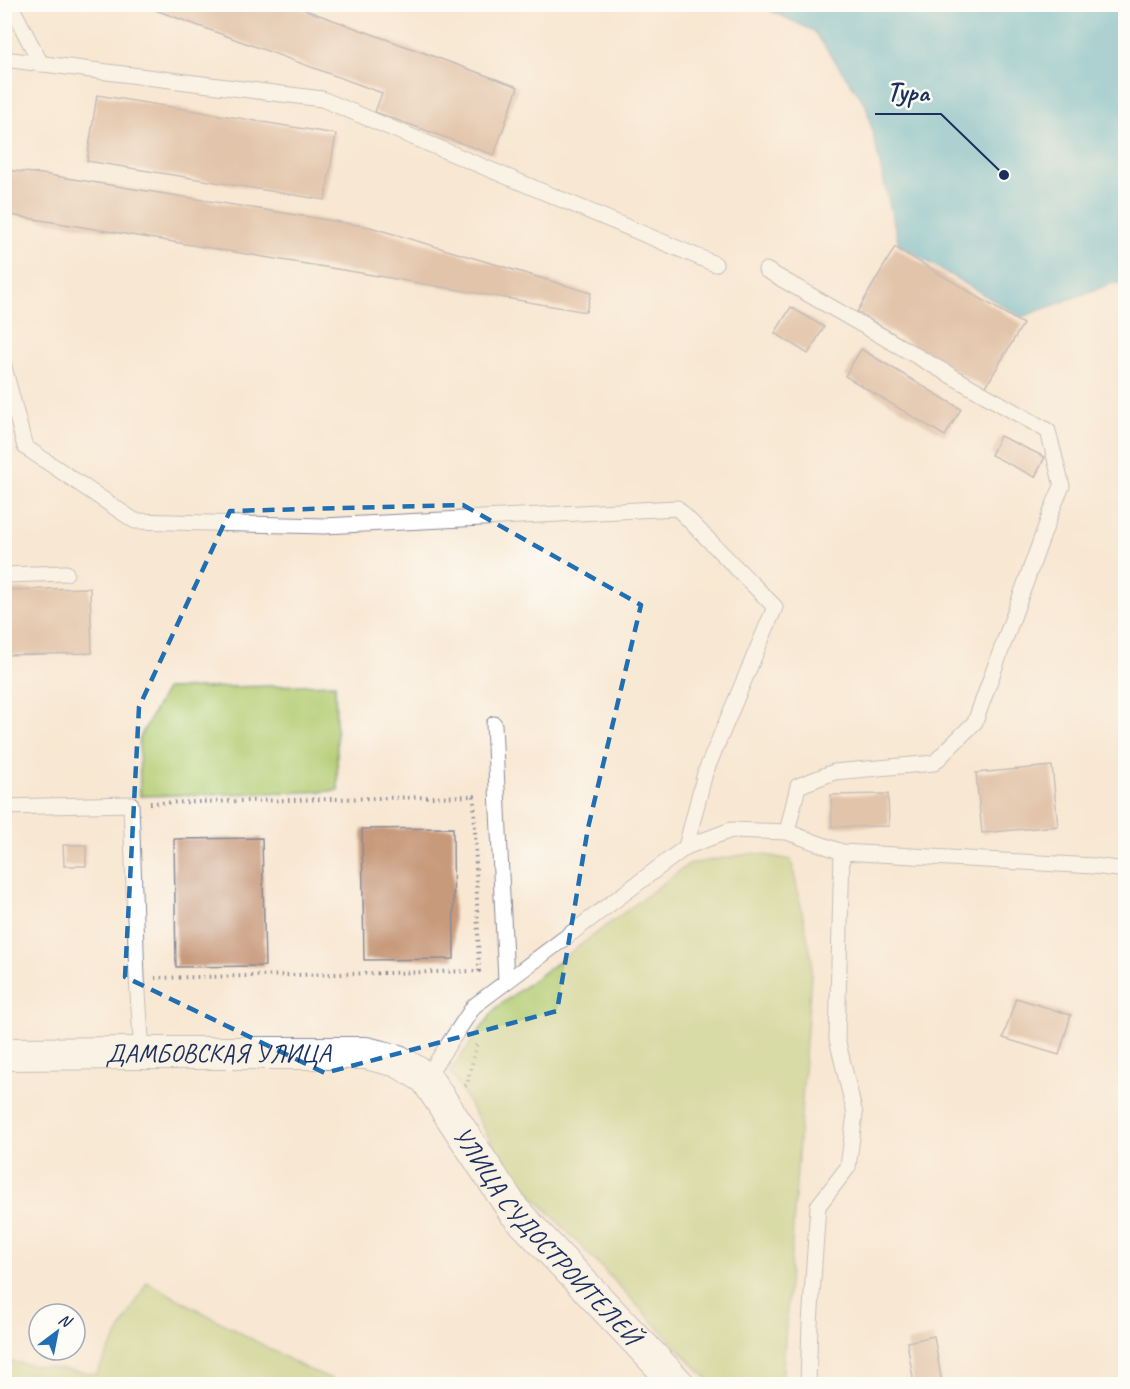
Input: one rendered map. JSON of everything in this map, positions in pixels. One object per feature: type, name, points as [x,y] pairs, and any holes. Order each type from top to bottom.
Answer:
[{"type":"street","name":"ДАМБОВСКАЯ УЛИЦА","points":[[4,1054],[366,1053],[398,1061],[426,1078]]},
{"type":"street","name":"УЛИЦА СУДОСТРОИТЕЛЕЙ","points":[[426,1078],[514,1211],[678,1384]]},
{"type":"lane","points":[[10,4],[41,64]]},
{"type":"lane","points":[[4,59],[322,99],[715,264]]},
{"type":"lane","points":[[766,270],[1048,431],[1062,486],[975,722],[934,763],[834,772],[798,786],[787,832]]},
{"type":"lane","points":[[4,368],[25,447],[135,521],[324,526],[677,508],[775,607],[705,773],[686,847]]},
{"type":"lane","points":[[4,575],[66,573]]},
{"type":"lane","points":[[494,723],[506,981]]},
{"type":"lane","points":[[4,807],[132,804],[137,978],[142,1053]]},
{"type":"lane","points":[[426,1078],[474,1006],[686,847],[731,830],[787,832],[842,852],[1094,866],[1125,870]]},
{"type":"lane","points":[[808,1384],[818,1206],[848,1167],[855,1114],[837,1039],[842,852]]},
{"type":"path","points":[[132,804],[474,796],[479,971],[137,978]]},
{"type":"highlighted area","points":[[463,505],[641,605],[588,828],[557,1011],[325,1073],[125,977],[139,707],[230,511]]},
{"type":"green space","points":[[335,684],[338,791],[140,796],[139,739],[166,689]]},
{"type":"green space","points":[[754,853],[791,860],[812,959],[782,1382],[778,1384],[712,1384],[507,1168],[450,1071],[496,1008],[689,864]]},
{"type":"green space","points":[[147,1282],[305,1368],[344,1384],[5,1384],[5,1361],[96,1374]]},
{"type":"water","points":[[759,5],[1125,5],[1125,284],[1113,283],[1022,317],[899,245],[866,105],[814,31]]},
{"type":"building","points":[[139,4],[289,4],[518,87],[494,155],[375,112],[382,93]]},
{"type":"building","points":[[97,95],[336,134],[325,200],[87,161]]},
{"type":"building","points":[[4,170],[42,174],[370,227],[591,293],[586,312],[4,214]]},
{"type":"building","points":[[895,247],[1023,324],[985,388],[857,312]]},
{"type":"building","points":[[791,307],[824,327],[808,354],[775,333]]},
{"type":"building","points":[[861,349],[961,409],[945,436],[845,376]]},
{"type":"building","points":[[1000,436],[1045,457],[1035,477],[991,455]]},
{"type":"building","points":[[90,588],[92,653],[4,655],[4,590]]},
{"type":"building","points":[[1052,766],[1058,826],[982,833],[976,773]]},
{"type":"building","points":[[888,794],[889,826],[832,827],[831,795]]},
{"type":"building","points":[[453,828],[454,959],[364,960],[362,829]]},
{"type":"building","points":[[262,838],[265,966],[176,967],[174,839]]},
{"type":"building","points":[[63,845],[86,845],[86,866],[64,866]]},
{"type":"building","points":[[1016,998],[1071,1015],[1059,1055],[1003,1038]]},
{"type":"building","points":[[934,1336],[942,1384],[914,1384],[907,1342]]},
{"type":"place","name":"Тура","points":[[1004,175]]}]
